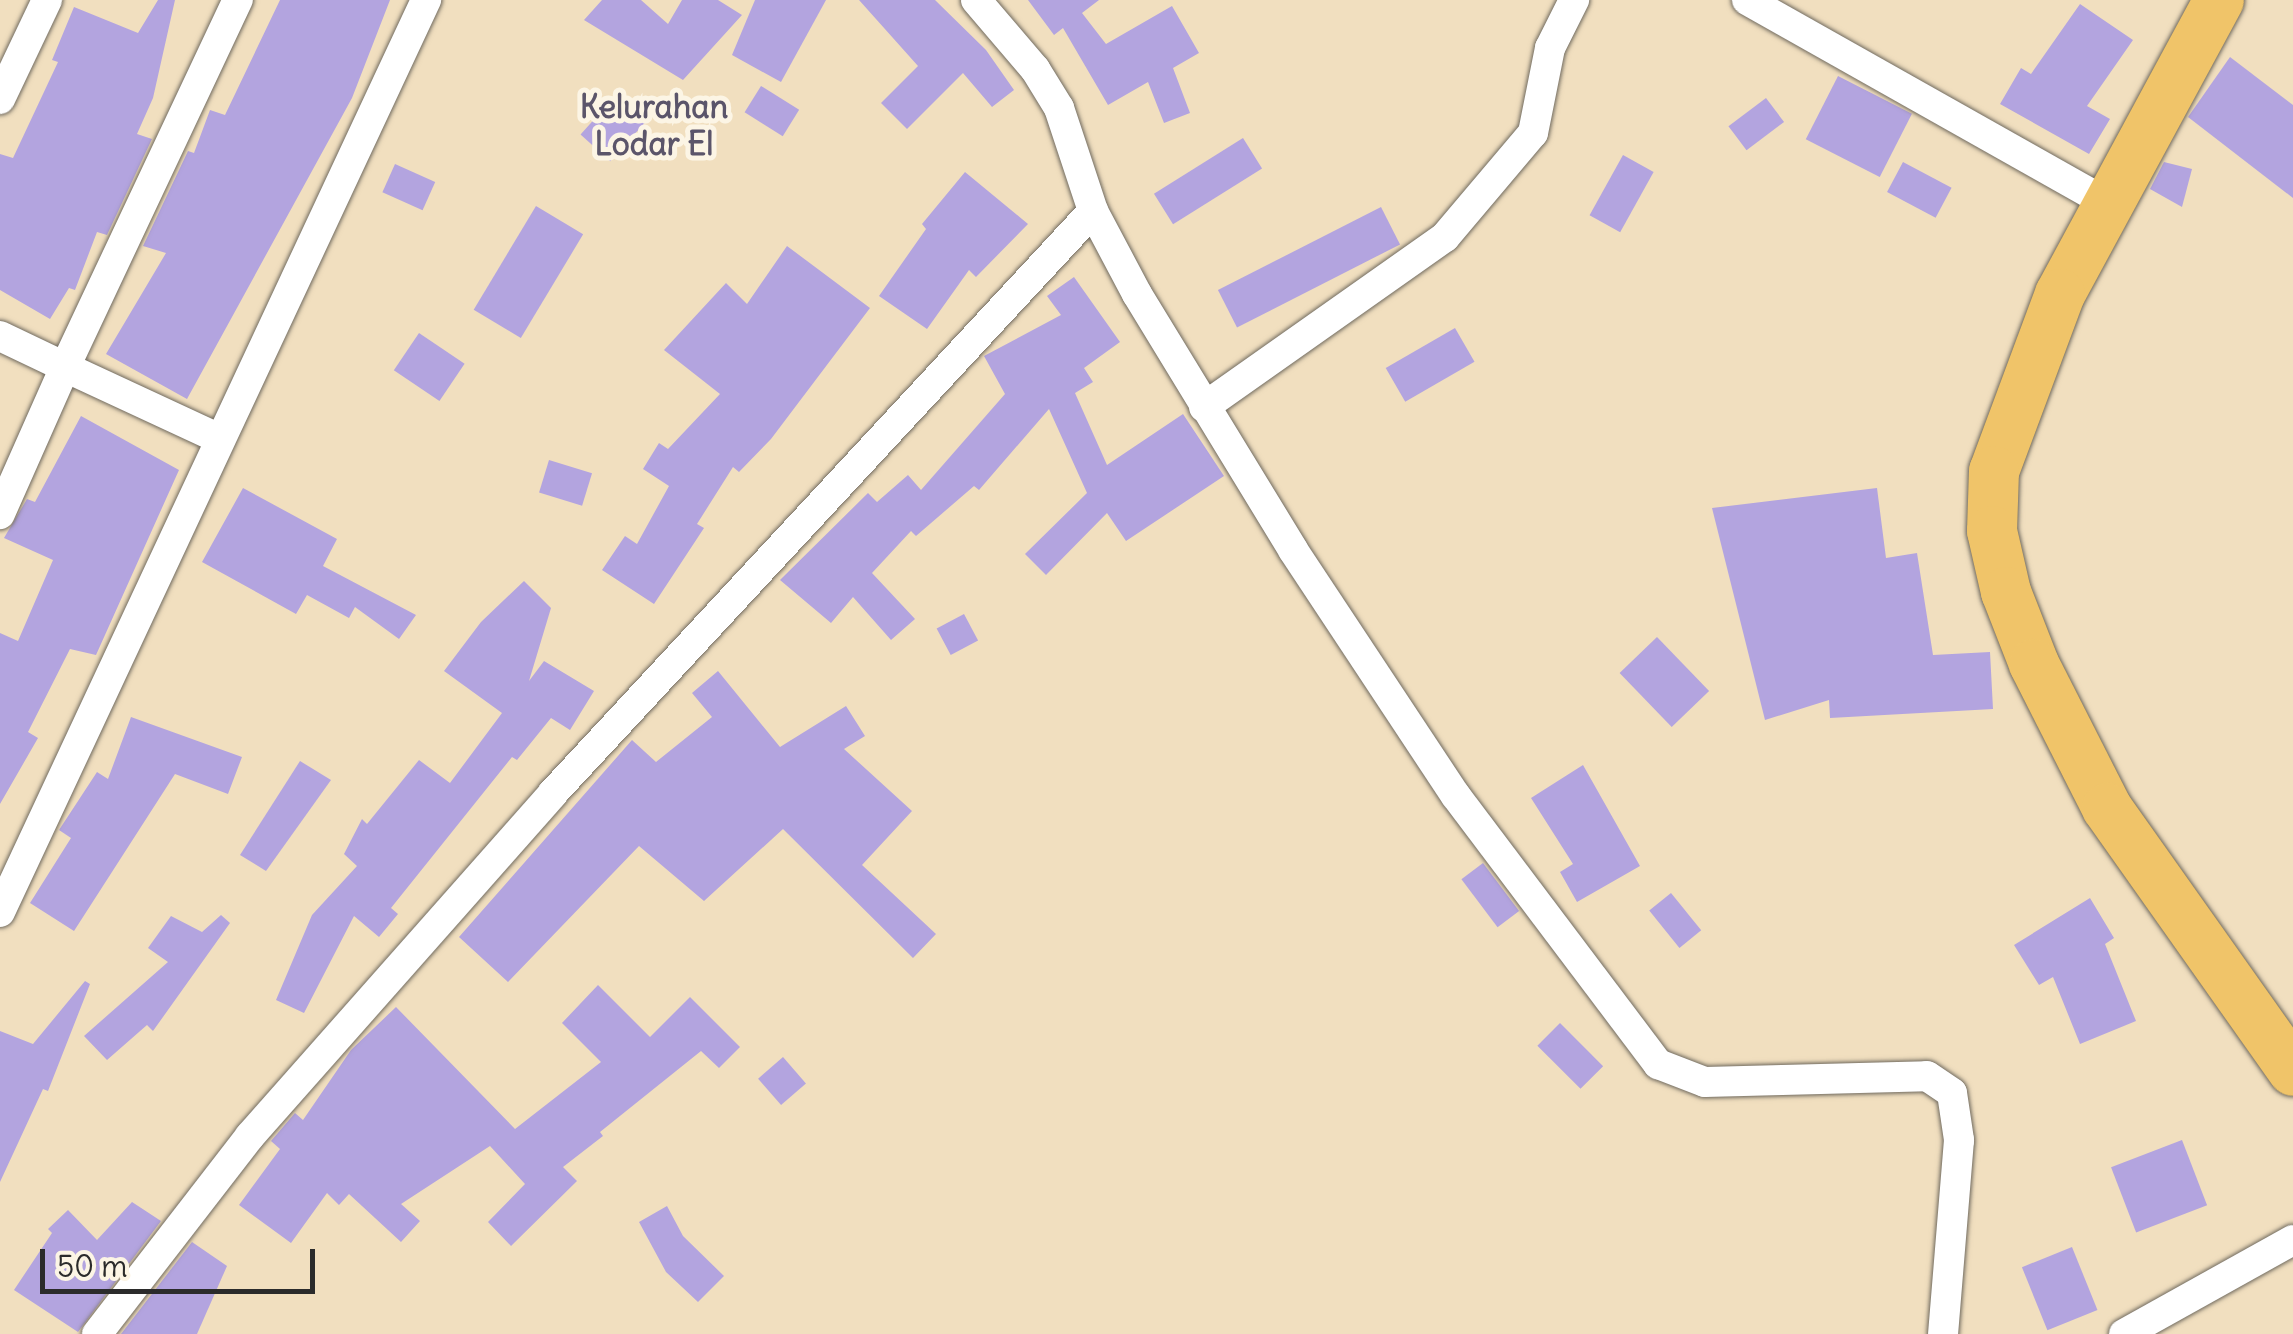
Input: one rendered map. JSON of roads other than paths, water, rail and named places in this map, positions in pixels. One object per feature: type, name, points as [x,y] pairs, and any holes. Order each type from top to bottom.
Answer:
[{"type":"highway","points":[[2219,0],[2106,202],[2060,294],[1994,472],[1996,546],[2034,664],[2107,808],[2293,1071]]},
{"type":"street","points":[[0,100],[47,0]]},
{"type":"street","points":[[0,514],[238,0]]},
{"type":"street","points":[[0,912],[426,0]]},
{"type":"street","points":[[976,0],[1035,68],[1059,108],[1093,210],[1204,407],[1456,796],[1658,1064],[1705,1082],[1927,1076],[1952,1093],[1959,1140],[1943,1334]]},
{"type":"street","points":[[1204,407],[1445,238],[1534,134],[1550,48],[1574,0]]},
{"type":"street","points":[[1747,0],[2106,202]]},
{"type":"street","points":[[97,1334],[250,1136],[552,794],[1093,210]]},
{"type":"street","points":[[0,336],[220,440]]},
{"type":"street","points":[[2124,1334],[2293,1240]]},
{"type":"district","name":"Kelurahan Lodar El","points":[[654,126]]}]
